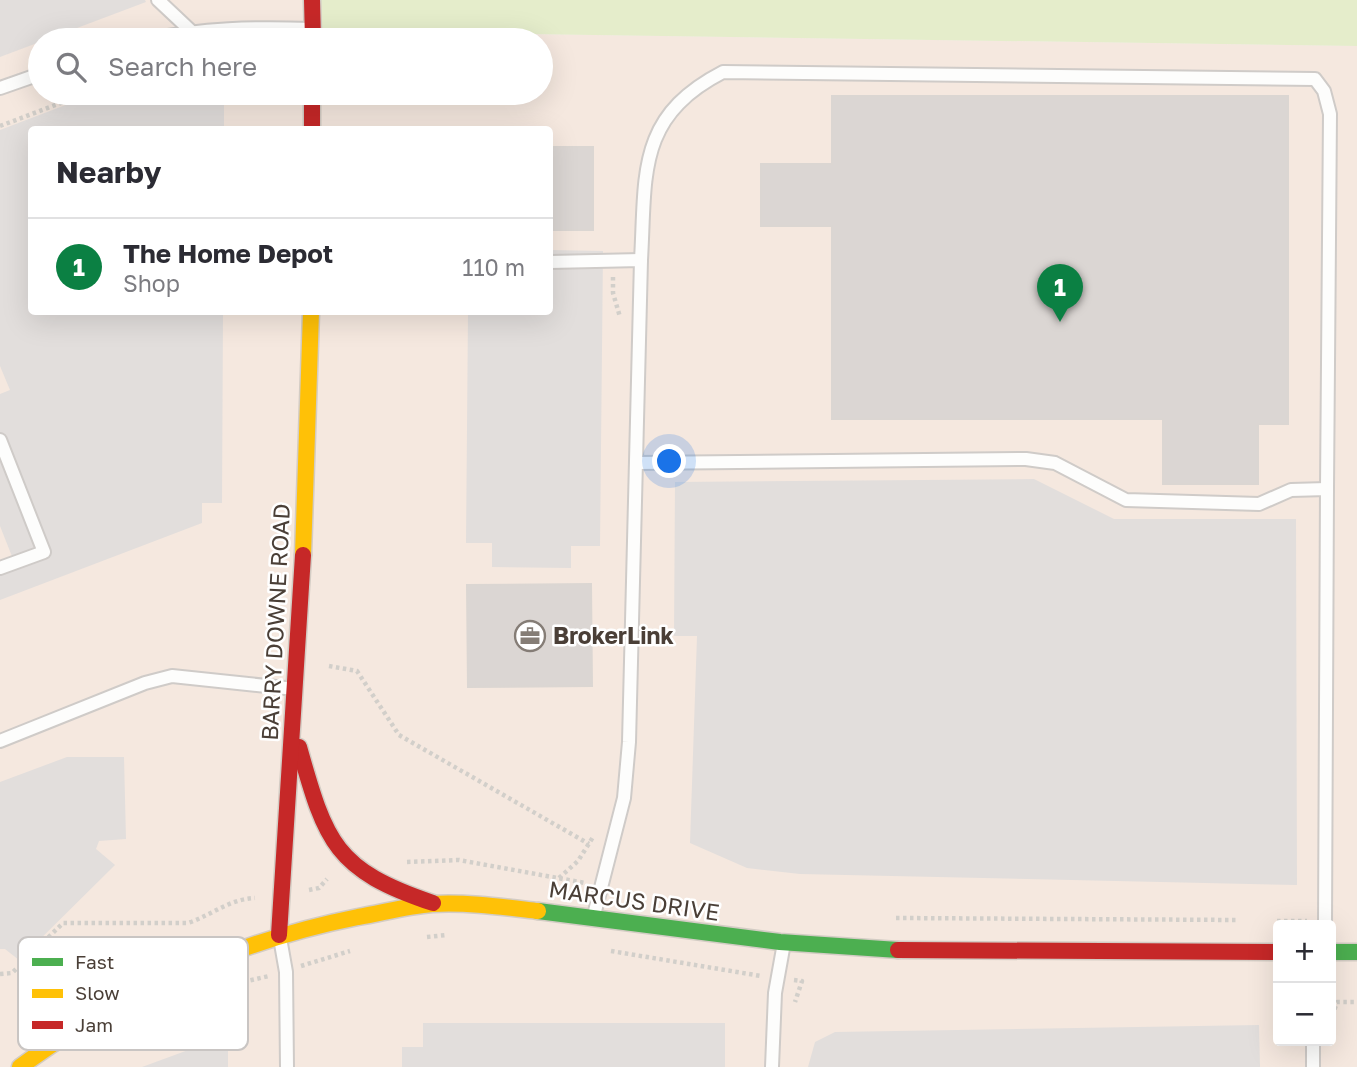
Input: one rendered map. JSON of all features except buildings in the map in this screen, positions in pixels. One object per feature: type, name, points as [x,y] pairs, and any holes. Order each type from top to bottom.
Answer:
[{"type":"street","points":[[312,0],[313,28]]},
{"type":"street","points":[[312,126],[313,105]]},
{"type":"street","name":"BARRY DOWNE ROAD","points":[[279,935],[306,515],[312,315]]},
{"type":"street","points":[[293,725],[326,836],[353,868],[377,883],[436,904]]},
{"type":"street","name":"MARCUS DRIVE","points":[[248,946],[335,920],[436,904],[541,911],[784,943],[923,951],[1273,952]]},
{"type":"street","points":[[1336,952],[1357,952]]},
{"type":"street","name":"MARCUS DRIVE","points":[[20,1067],[45,1050]]},
{"type":"lane","points":[[158,0],[188,28]]},
{"type":"lane","points":[[227,28],[248,28]]},
{"type":"lane","points":[[593,919],[624,798],[629,742],[641,260],[646,173],[654,138],[669,111],[697,85],[723,72],[1315,79],[1324,91],[1331,114],[1325,920]]},
{"type":"lane","points":[[0,88],[28,78]]},
{"type":"lane","points":[[553,262],[641,260]]},
{"type":"lane","points":[[0,440],[44,552],[0,568]]},
{"type":"lane","points":[[636,463],[1026,459],[1055,463],[1126,500],[1259,504],[1291,490],[1327,489]]},
{"type":"lane","points":[[0,741],[145,683],[172,676],[295,689]]},
{"type":"lane","points":[[279,935],[286,972],[287,1067]]},
{"type":"lane","points":[[772,1067],[778,978],[784,943]]},
{"type":"lane","points":[[1313,1046],[1313,1067]]},
{"type":"path","points":[[0,126],[55,105]]},
{"type":"path","points":[[613,260],[613,292],[621,320]]},
{"type":"path","points":[[329,666],[358,671],[399,735],[589,844]]},
{"type":"path","points":[[558,879],[578,861],[597,826]]},
{"type":"path","points":[[417,937],[449,935]]},
{"type":"path","points":[[248,981],[286,972],[355,949]]},
{"type":"path","points":[[603,950],[802,981],[792,1007]]},
{"type":"path","points":[[1336,1005],[1337,1002],[1357,1002]]},
{"type":"shaded area","points":[[0,0],[310,0],[312,28],[28,28],[28,105],[553,105],[553,34],[1357,46],[1357,1067],[0,1067]]},
{"type":"shaded area","points":[[0,0],[146,2],[77,28],[28,28],[28,46],[0,57]]},
{"type":"shaded area","points":[[66,105],[224,105],[224,126],[28,126],[28,315],[223,315],[222,503],[202,503],[202,523],[0,600],[0,576],[17,569],[0,526],[0,394],[10,390],[0,366],[0,130]]},
{"type":"shaded area","points":[[553,250],[603,251],[600,546],[571,546],[571,568],[492,567],[492,543],[466,543],[468,315],[553,315]]},
{"type":"shaded area","points":[[1034,479],[1114,519],[1296,519],[1297,885],[800,874],[747,868],[690,843],[697,636],[674,636],[675,482]]},
{"type":"shaded area","points":[[67,757],[124,757],[126,839],[99,841],[96,849],[115,865],[42,937],[18,937],[18,959],[5,949],[0,949],[0,782]]},
{"type":"shaded area","points":[[423,1023],[725,1023],[725,1067],[402,1067],[402,1047],[423,1047]]},
{"type":"shaded area","points":[[1259,1025],[1260,1067],[808,1067],[815,1042],[835,1032]]},
{"type":"shaded area","points":[[188,1050],[228,1050],[228,1067],[142,1067]]},
{"type":"green space","points":[[310,0],[1357,0],[1357,46],[553,34],[553,28],[311,28]]},
{"type":"traffic: fast","points":[[538,911],[780,942],[898,950]]},
{"type":"traffic: fast","points":[[1336,952],[1357,952]]},
{"type":"traffic: slow","points":[[303,555],[311,315]]},
{"type":"traffic: slow","points":[[248,947],[312,928],[423,905],[472,904],[538,911]]},
{"type":"traffic: slow","points":[[20,1067],[45,1050]]},
{"type":"traffic: jam","points":[[312,0],[313,28]]},
{"type":"traffic: jam","points":[[312,105],[312,126]]},
{"type":"traffic: jam","points":[[279,935],[303,555]]},
{"type":"traffic: jam","points":[[299,747],[327,830],[339,849],[375,878],[433,903]]},
{"type":"traffic: jam","points":[[898,950],[1273,952]]},
{"type":"place","name":"The Home Depot","points":[[1060,322]]},
{"type":"place","name":"BrokerLink","points":[[530,636]]}]
